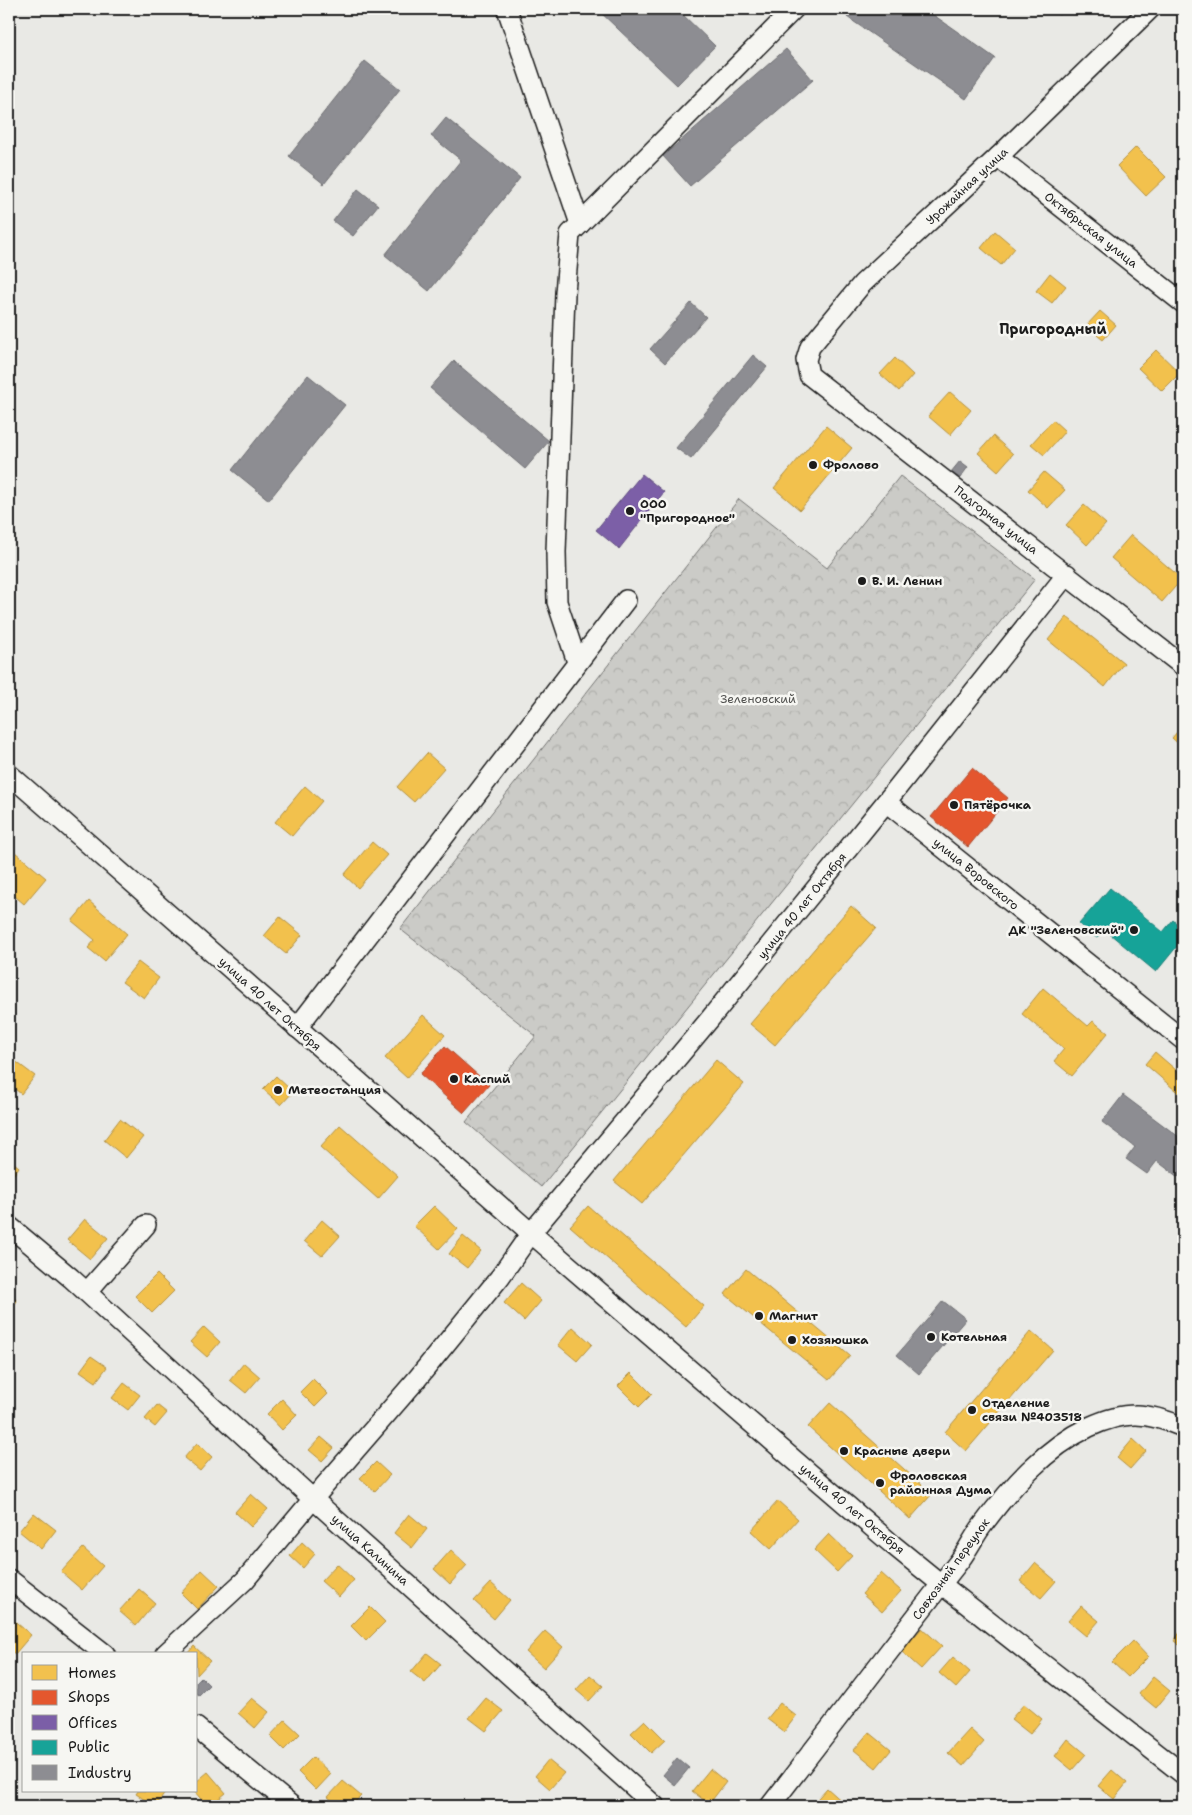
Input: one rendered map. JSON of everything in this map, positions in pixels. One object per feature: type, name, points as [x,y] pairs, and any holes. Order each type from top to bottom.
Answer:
[{"type":"street","points":[[507,9],[580,224]]},
{"type":"street","points":[[577,662],[557,602],[556,552],[565,293],[570,234],[794,9]]},
{"type":"street","name":"Урожайная улица","points":[[809,375],[806,360],[810,347],[862,284],[1150,9]]},
{"type":"street","name":"Октябрьская улица","points":[[998,156],[1183,303]]},
{"type":"street","name":"Подгорная улица","points":[[809,375],[1183,666]]},
{"type":"street","name":"улица 40 лет Октября","points":[[531,1233],[709,1020],[886,802],[1066,574]]},
{"type":"street","points":[[297,1028],[626,600]]},
{"type":"street","name":"улица 40 лет Октября","points":[[9,774],[531,1233],[941,1584],[1183,1774]]},
{"type":"street","name":"улица Воровского","points":[[886,802],[1183,1040]]},
{"type":"street","points":[[87,1292],[146,1225]]},
{"type":"street","name":"улица Калинина","points":[[9,1226],[87,1292],[313,1499],[655,1806]]},
{"type":"street","points":[[166,1652],[246,1580],[423,1372],[500,1278],[531,1233]]},
{"type":"street","name":"Совхозный переулок","points":[[770,1806],[960,1561],[997,1505],[1034,1466],[1061,1444],[1088,1427],[1110,1419],[1133,1414],[1150,1416],[1183,1428]]},
{"type":"street","points":[[9,1579],[102,1652]]},
{"type":"street","points":[[198,1729],[292,1806]]},
{"type":"green space","name":"Зеленовский","points":[[900,476],[1035,579],[541,1187],[466,1122],[536,1036],[400,929],[739,499],[827,568]]},
{"type":"building: Homes","points":[[1136,147],[1166,177],[1146,196],[1117,166]]},
{"type":"building: Homes","points":[[995,231],[1015,248],[1001,265],[981,248]]},
{"type":"building: Homes","points":[[1050,273],[1066,286],[1052,303],[1036,291]]},
{"type":"building: Homes","points":[[1100,311],[1116,325],[1103,340],[1086,326]]},
{"type":"building: Homes","points":[[1156,350],[1180,373],[1162,391],[1138,368]]},
{"type":"building: Homes","points":[[895,358],[913,375],[899,391],[880,374]]},
{"type":"building: Homes","points":[[950,392],[971,410],[950,435],[928,416]]},
{"type":"building: Homes","points":[[1053,420],[1065,431],[1044,455],[1031,444]]},
{"type":"building: Homes","name":"Фролово","points":[[826,426],[852,448],[800,510],[774,488]]},
{"type":"building: Homes","points":[[993,436],[1013,454],[998,471],[978,453]]},
{"type":"building: Homes","points":[[1044,472],[1065,490],[1048,508],[1028,490]]},
{"type":"building: Homes","points":[[1084,505],[1106,524],[1087,545],[1066,525]]},
{"type":"building: Homes","points":[[1131,535],[1182,579],[1162,602],[1111,558]]},
{"type":"building: Homes","points":[[1067,617],[1124,663],[1105,687],[1048,640]]},
{"type":"building: Homes","points":[[1183,725],[1183,748],[1172,738]]},
{"type":"building: Homes","points":[[427,753],[444,768],[414,802],[397,787]]},
{"type":"building: Homes","points":[[305,786],[322,801],[292,836],[275,822]]},
{"type":"building: Homes","points":[[372,842],[387,855],[358,888],[344,875]]},
{"type":"building: Homes","points":[[9,847],[46,878],[24,904],[9,891]]},
{"type":"building: Homes","points":[[89,901],[127,934],[104,961],[88,948],[95,940],[72,921]]},
{"type":"building: Homes","points":[[851,906],[876,928],[775,1045],[750,1024]]},
{"type":"building: Homes","points":[[280,917],[302,935],[286,954],[264,936]]},
{"type":"building: Homes","points":[[138,962],[159,978],[144,998],[122,982]]},
{"type":"building: Homes","points":[[1043,988],[1088,1026],[1093,1021],[1108,1033],[1072,1076],[1054,1061],[1064,1049],[1022,1014]]},
{"type":"building: Homes","points":[[423,1015],[445,1035],[407,1078],[385,1058]]},
{"type":"building: Homes","points":[[1155,1052],[1183,1076],[1183,1097],[1145,1064]]},
{"type":"building: Homes","points":[[716,1060],[744,1084],[642,1204],[614,1181]]},
{"type":"building: Homes","points":[[15,1061],[35,1076],[21,1094],[9,1084],[9,1069]]},
{"type":"building: Homes","name":"Метеостанция","points":[[276,1076],[293,1092],[281,1105],[263,1089]]},
{"type":"building: Homes","points":[[120,1119],[143,1137],[126,1158],[104,1140]]},
{"type":"building: Homes","points":[[340,1125],[398,1176],[378,1199],[320,1147]]},
{"type":"building: Homes","points":[[9,1159],[19,1167],[9,1181]]},
{"type":"building: Homes","points":[[434,1206],[458,1229],[439,1249],[414,1226]]},
{"type":"building: Homes","points":[[588,1206],[704,1306],[686,1327],[570,1226]]},
{"type":"building: Homes","points":[[85,1219],[108,1238],[90,1259],[67,1240]]},
{"type":"building: Homes","points":[[322,1220],[340,1236],[322,1256],[304,1241]]},
{"type":"building: Homes","points":[[463,1236],[481,1251],[467,1268],[449,1254]]},
{"type":"building: Homes","points":[[746,1269],[850,1356],[829,1380],[725,1294]]},
{"type":"building: Homes","points":[[157,1274],[174,1291],[152,1313],[135,1296]]},
{"type":"building: Homes","points":[[521,1283],[541,1301],[524,1321],[504,1303]]},
{"type":"building: Homes","points":[[9,1294],[17,1301],[9,1311]]},
{"type":"building: Homes","points":[[204,1327],[220,1342],[207,1357],[190,1342]]},
{"type":"building: Homes","points":[[573,1327],[592,1344],[577,1361],[558,1345]]},
{"type":"building: Homes","points":[[1031,1331],[1053,1350],[966,1451],[945,1432]]},
{"type":"building: Homes","points":[[91,1356],[107,1367],[96,1382],[80,1371]]},
{"type":"building: Homes","points":[[244,1363],[260,1377],[246,1393],[230,1380]]},
{"type":"building: Homes","points":[[631,1373],[652,1394],[639,1407],[618,1386]]},
{"type":"building: Homes","points":[[313,1379],[328,1394],[315,1407],[300,1392]]},
{"type":"building: Homes","points":[[124,1383],[140,1395],[128,1410],[112,1398]]},
{"type":"building: Homes","points":[[282,1399],[297,1415],[282,1430],[267,1414]]},
{"type":"building: Homes","points":[[830,1403],[932,1494],[910,1519],[808,1427]]},
{"type":"building: Homes","points":[[157,1405],[167,1413],[155,1427],[145,1419]]},
{"type":"building: Homes","points":[[321,1437],[334,1448],[322,1461],[309,1450]]},
{"type":"building: Homes","points":[[1133,1439],[1146,1451],[1130,1469],[1117,1458]]},
{"type":"building: Homes","points":[[197,1443],[212,1457],[200,1471],[184,1458]]},
{"type":"building: Homes","points":[[376,1462],[390,1475],[375,1491],[360,1478]]},
{"type":"building: Homes","points":[[251,1494],[268,1509],[251,1527],[235,1512]]},
{"type":"building: Homes","points":[[778,1501],[798,1519],[771,1549],[751,1531]]},
{"type":"building: Homes","points":[[34,1513],[56,1530],[41,1549],[19,1531]]},
{"type":"building: Homes","points":[[409,1514],[427,1529],[412,1548],[394,1533]]},
{"type":"building: Homes","points":[[829,1534],[852,1556],[837,1572],[814,1550]]},
{"type":"building: Homes","points":[[302,1542],[315,1554],[303,1568],[290,1556]]},
{"type":"building: Homes","points":[[83,1548],[103,1566],[82,1590],[61,1572]]},
{"type":"building: Homes","points":[[451,1550],[467,1565],[450,1584],[434,1569]]},
{"type":"building: Homes","points":[[1035,1563],[1056,1581],[1041,1598],[1020,1581]]},
{"type":"building: Homes","points":[[337,1564],[354,1580],[339,1597],[321,1581]]},
{"type":"building: Homes","points":[[202,1570],[219,1586],[197,1609],[181,1593]]},
{"type":"building: Homes","points":[[881,1573],[901,1591],[882,1612],[862,1594]]},
{"type":"building: Homes","points":[[491,1583],[510,1600],[494,1619],[474,1601]]},
{"type":"building: Homes","points":[[139,1589],[155,1603],[136,1626],[119,1611]]},
{"type":"building: Homes","points":[[1081,1606],[1099,1621],[1086,1636],[1068,1621]]},
{"type":"building: Homes","points":[[370,1607],[385,1622],[366,1641],[351,1626]]},
{"type":"building: Homes","points":[[11,1618],[31,1635],[15,1654],[9,1649],[9,1621]]},
{"type":"building: Homes","points":[[922,1628],[942,1646],[921,1669],[901,1651]]},
{"type":"building: Homes","points":[[1183,1628],[1183,1648],[1174,1641]]},
{"type":"building: Homes","points":[[545,1631],[563,1647],[544,1668],[526,1652]]},
{"type":"building: Homes","points":[[1133,1641],[1148,1657],[1128,1677],[1112,1662]]},
{"type":"building: Homes","points":[[194,1646],[210,1661],[198,1674],[198,1652],[189,1652]]},
{"type":"building: Homes","points":[[427,1653],[441,1664],[425,1683],[411,1672]]},
{"type":"building: Homes","points":[[953,1657],[970,1672],[956,1688],[939,1673]]},
{"type":"building: Homes","points":[[590,1675],[603,1686],[589,1701],[576,1690]]},
{"type":"building: Homes","points":[[1153,1677],[1170,1691],[1156,1708],[1139,1694]]},
{"type":"building: Homes","points":[[252,1698],[269,1712],[255,1728],[238,1713]]},
{"type":"building: Homes","points":[[486,1698],[503,1711],[486,1731],[469,1718]]},
{"type":"building: Homes","points":[[780,1703],[796,1716],[784,1732],[767,1719]]},
{"type":"building: Homes","points":[[1024,1704],[1042,1719],[1030,1734],[1011,1719]]},
{"type":"building: Homes","points":[[285,1720],[300,1734],[284,1750],[270,1736]]},
{"type":"building: Homes","points":[[645,1720],[665,1740],[651,1753],[631,1733]]},
{"type":"building: Homes","points":[[970,1729],[984,1742],[963,1766],[948,1753]]},
{"type":"building: Homes","points":[[869,1732],[891,1750],[876,1768],[854,1750]]},
{"type":"building: Homes","points":[[1068,1739],[1086,1754],[1072,1770],[1055,1756]]},
{"type":"building: Homes","points":[[313,1757],[331,1774],[316,1790],[298,1772]]},
{"type":"building: Homes","points":[[548,1760],[564,1773],[550,1789],[535,1776]]},
{"type":"building: Homes","points":[[710,1769],[726,1782],[709,1804],[692,1791]]},
{"type":"building: Homes","points":[[1112,1770],[1127,1783],[1114,1799],[1098,1786]]},
{"type":"building: Homes","points":[[208,1772],[226,1793],[210,1806],[207,1806],[195,1792],[198,1792],[198,1780]]},
{"type":"building: Homes","points":[[343,1781],[361,1796],[351,1806],[339,1806],[328,1797]]},
{"type":"building: Homes","points":[[827,1788],[845,1804],[843,1806],[811,1806]]},
{"type":"building: Homes","points":[[137,1792],[165,1793],[156,1806],[136,1794]]},
{"type":"building: Shops","points":[[972,768],[1008,798],[968,847],[931,817]]},
{"type":"building: Shops","name":"Каспий","points":[[445,1046],[489,1085],[464,1113],[420,1074]]},
{"type":"building: Offices","name":"ООО \"Пригородное\"","points":[[642,474],[664,492],[619,549],[596,530]]},
{"type":"building: Public","name":"ДК \"Зеленовский\"","points":[[1110,888],[1163,932],[1173,920],[1183,929],[1183,939],[1156,972],[1104,929],[1097,938],[1079,924]]},
{"type":"building: Industry","points":[[597,9],[677,9],[715,46],[677,85]]},
{"type":"building: Industry","points":[[853,9],[925,9],[995,58],[966,99],[847,17]]},
{"type":"building: Industry","points":[[1052,9],[1065,9],[1059,15]]},
{"type":"building: Industry","points":[[786,49],[813,80],[690,186],[663,156]]},
{"type":"building: Industry","points":[[365,61],[400,89],[324,184],[289,156]]},
{"type":"building: Industry","points":[[446,118],[520,178],[429,291],[385,255],[461,160],[431,136]]},
{"type":"building: Industry","points":[[358,189],[378,205],[353,236],[333,221]]},
{"type":"building: Industry","points":[[691,303],[706,317],[665,363],[650,349]]},
{"type":"building: Industry","points":[[753,355],[767,367],[691,459],[676,448]]},
{"type":"building: Industry","points":[[454,361],[549,441],[525,469],[430,388]]},
{"type":"building: Industry","points":[[308,375],[345,405],[269,500],[232,470]]},
{"type":"building: Industry","points":[[960,461],[968,467],[960,478],[951,472]]},
{"type":"building: Industry","points":[[1123,1095],[1183,1140],[1183,1171],[1178,1177],[1157,1161],[1147,1174],[1126,1159],[1135,1147],[1102,1122]]},
{"type":"building: Industry","name":"Котельная","points":[[943,1301],[966,1319],[919,1374],[897,1355]]},
{"type":"building: Industry","points":[[201,1677],[209,1685],[199,1695],[198,1694],[198,1680]]},
{"type":"building: Industry","points":[[677,1758],[689,1768],[675,1785],[663,1775]]},
{"type":"place","name":"Фролово","points":[[813,465]]},
{"type":"place","name":"ООО \"Пригородное\"","points":[[630,511]]},
{"type":"place","name":"В. И. Ленин","points":[[862,581]]},
{"type":"place","name":"Пятёрочка","points":[[954,805]]},
{"type":"place","name":"ДК \"Зеленовский\"","points":[[1134,930]]},
{"type":"place","name":"Каспий","points":[[454,1079]]},
{"type":"place","name":"Метеостанция","points":[[278,1090]]},
{"type":"place","name":"Магнит","points":[[759,1316]]},
{"type":"place","name":"Котельная","points":[[931,1337]]},
{"type":"place","name":"Хозяюшка","points":[[792,1340]]},
{"type":"place","name":"Отделение связи №403518","points":[[972,1410]]},
{"type":"place","name":"Красные двери","points":[[844,1451]]},
{"type":"place","name":"Фроловская районная Дума","points":[[880,1483]]},
{"type":"district","name":"Пригородный","points":[[1053,329]]}]
